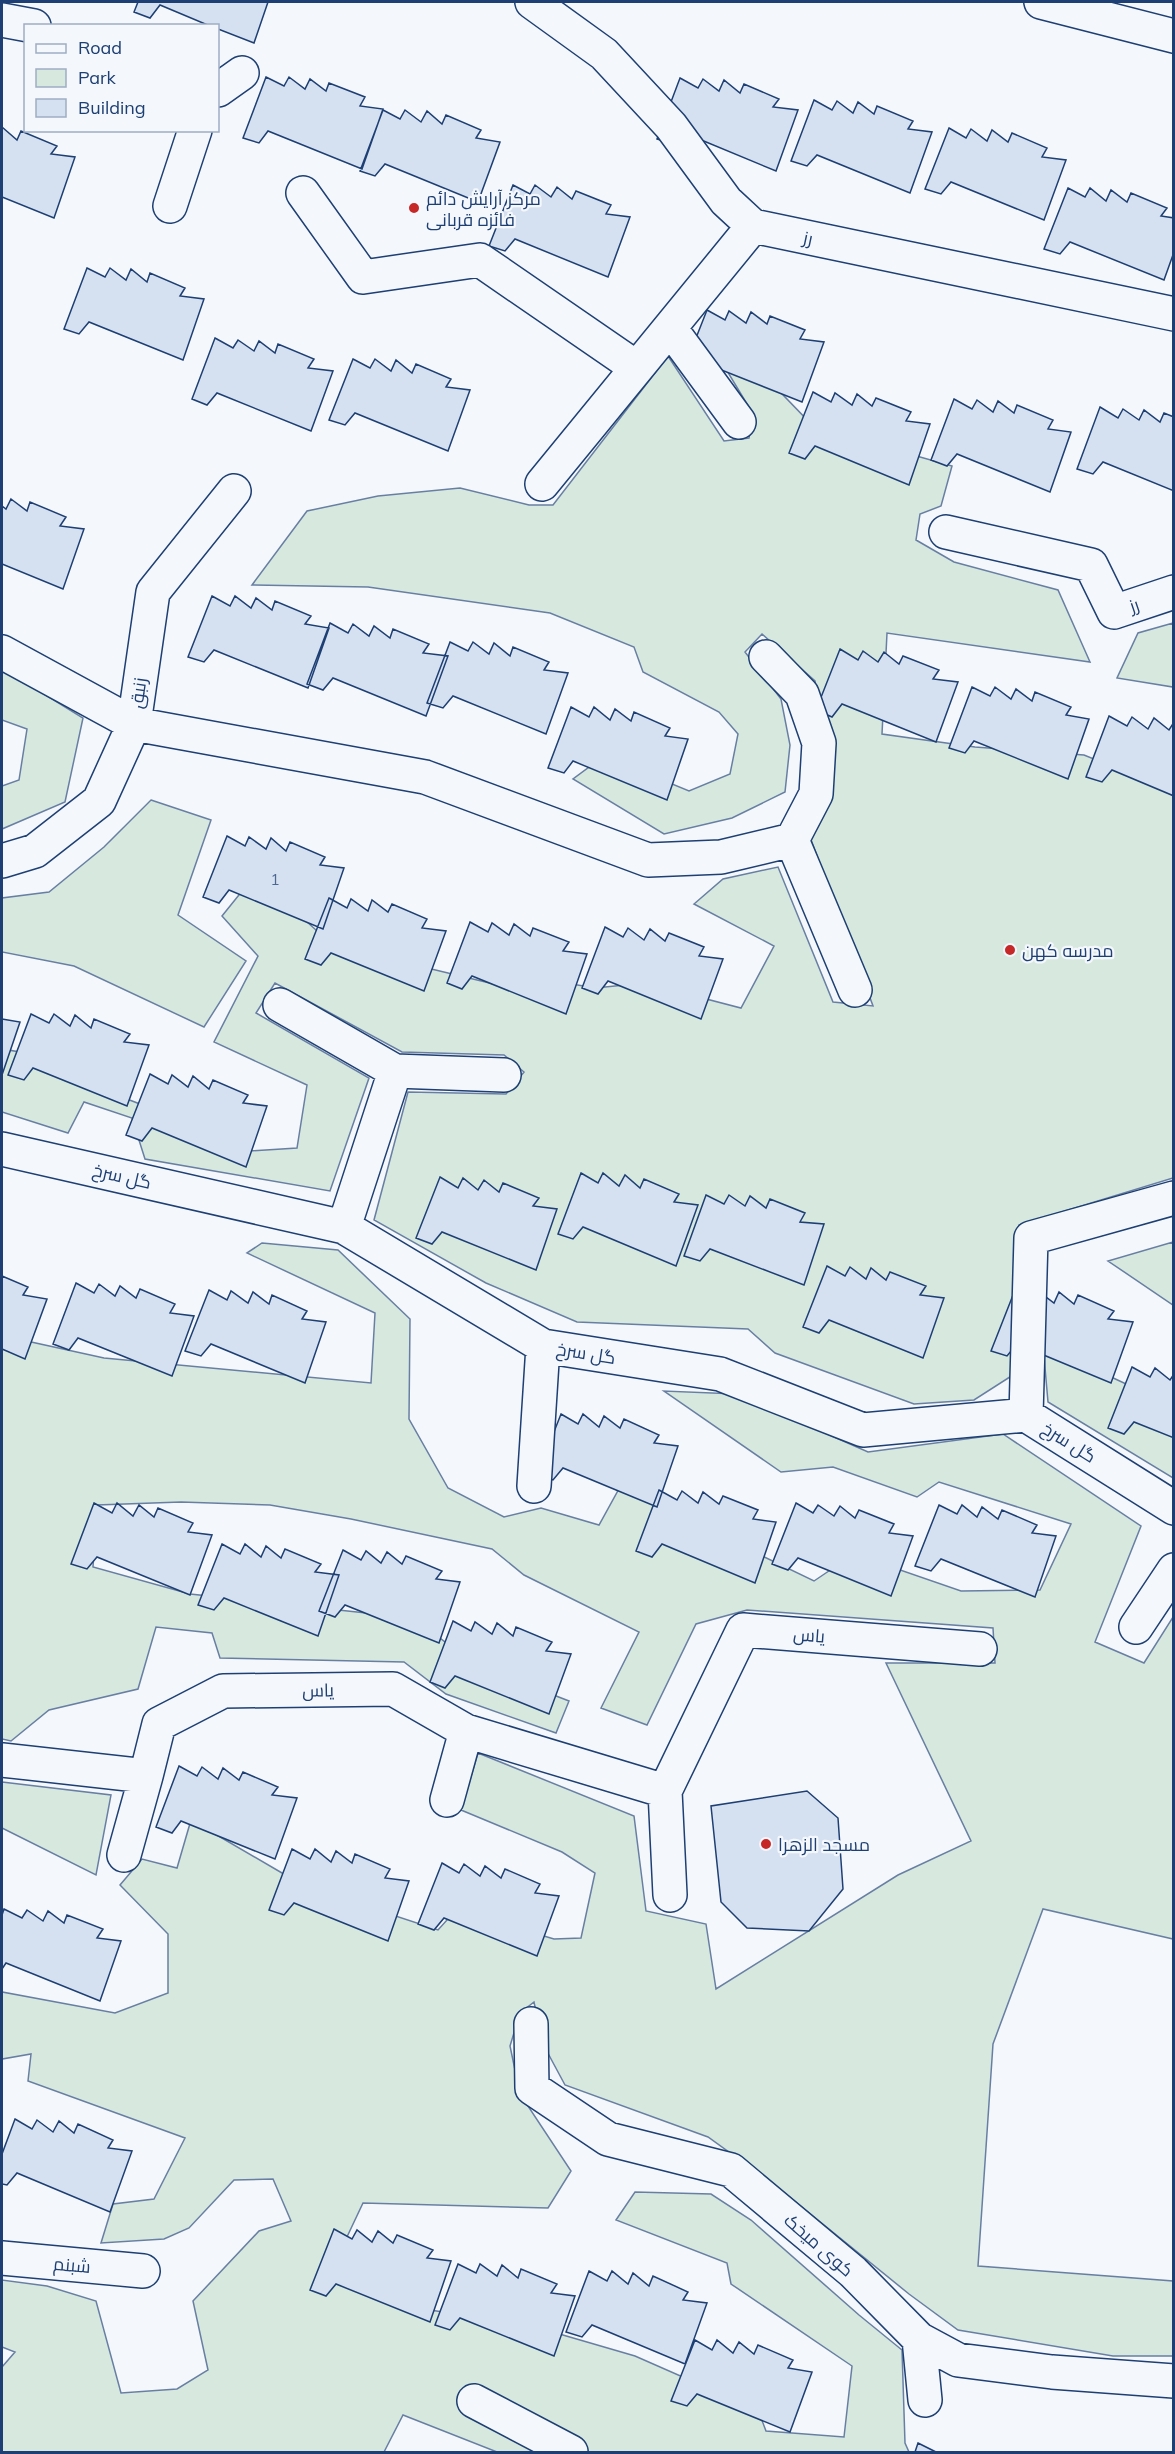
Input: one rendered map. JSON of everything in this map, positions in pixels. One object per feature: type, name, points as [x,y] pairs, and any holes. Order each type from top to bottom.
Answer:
[{"type":"street","points":[[532,2],[604,54],[672,126],[726,201],[753,226],[542,484]]},
{"type":"street","points":[[1041,2],[1173,36]]},
{"type":"street","points":[[2,20],[24,24]]},
{"type":"street","points":[[170,206],[194,132]]},
{"type":"street","points":[[303,193],[363,277],[480,260],[637,368]]},
{"type":"street","name":"رز","points":[[753,226],[1173,314]]},
{"type":"street","points":[[670,328],[739,422]]},
{"type":"street","name":"زنبق","points":[[2,861],[35,851],[99,801],[134,724],[153,592],[234,492]]},
{"type":"street","name":"رز","points":[[946,532],[1091,565],[1114,612],[1173,592]]},
{"type":"street","points":[[2,652],[134,724],[425,777],[648,860],[721,858],[792,840],[816,794],[819,743],[802,694],[766,657]]},
{"type":"street","points":[[792,840],[855,990]]},
{"type":"street","points":[[280,1005],[395,1071],[504,1075]]},
{"type":"street","points":[[344,1227],[395,1071]]},
{"type":"street","name":"گل سرخ","points":[[2,1149],[344,1227],[543,1346],[720,1374],[863,1430],[1026,1415],[1173,1508]]},
{"type":"street","points":[[1026,1415],[1031,1238],[1173,1198]]},
{"type":"street","points":[[534,1486],[543,1346]]},
{"type":"street","points":[[1136,1627],[1173,1570]]},
{"type":"street","name":"یاس","points":[[670,1894],[664,1791],[743,1630],[980,1649]]},
{"type":"street","name":"یاس","points":[[124,1855],[159,1724],[223,1691],[393,1689],[466,1731],[664,1791]]},
{"type":"street","points":[[447,1800],[466,1731]]},
{"type":"street","points":[[2,1760],[146,1776]]},
{"type":"street","name":"کوی میخک","points":[[531,2024],[532,2088],[608,2139],[731,2170],[853,2272],[919,2339],[958,2360],[1052,2372],[1173,2381]]},
{"type":"street","name":"شبنم","points":[[2,2258],[143,2271]]},
{"type":"street","points":[[919,2339],[925,2400]]},
{"type":"street","points":[[474,2402],[571,2452]]},
{"type":"green space","points":[[712,346],[760,371],[814,427],[952,466],[941,506],[920,514],[916,540],[954,562],[1058,590],[1090,662],[887,633],[882,734],[975,747],[1084,755],[1173,791],[1173,1178],[1019,1225],[1013,1375],[974,1400],[914,1404],[775,1353],[748,1329],[577,1322],[486,1283],[374,1220],[408,1092],[506,1094],[524,1072],[504,1055],[402,1052],[275,983],[256,1013],[369,1078],[330,1191],[145,1159],[132,1118],[84,1102],[68,1133],[2,1112],[2,1049],[79,1062],[101,1089],[166,1114],[250,1151],[297,1148],[307,1085],[214,1042],[258,956],[222,916],[255,875],[346,957],[419,966],[506,987],[537,978],[595,988],[645,983],[741,1008],[774,946],[694,904],[723,879],[778,867],[833,1002],[873,1006],[810,837],[831,773],[815,681],[762,634],[745,652],[781,699],[790,745],[785,792],[732,818],[664,834],[573,779],[604,756],[689,791],[730,774],[738,734],[719,712],[643,672],[634,647],[550,613],[368,587],[252,585],[307,511],[378,496],[460,488],[529,505],[553,505],[668,356],[724,441],[749,438],[753,414]]},
{"type":"green space","points":[[1173,623],[1173,687],[1117,678],[1138,633]]},
{"type":"green space","points":[[2,668],[83,718],[65,802],[2,829],[2,786],[19,780],[27,729],[2,720]]},
{"type":"green space","points":[[151,800],[211,820],[178,915],[246,961],[204,1027],[74,966],[2,952],[2,898],[49,892],[104,847]]},
{"type":"green space","points":[[1173,1242],[1173,1305],[1108,1261]]},
{"type":"green space","points":[[262,1243],[338,1250],[410,1319],[409,1419],[448,1488],[504,1517],[541,1508],[599,1525],[620,1487],[814,1581],[854,1554],[961,1591],[1040,1590],[1071,1524],[939,1482],[917,1497],[833,1467],[781,1472],[664,1391],[737,1394],[868,1452],[1003,1434],[1141,1526],[1095,1642],[1144,1663],[1173,1617],[1173,1939],[1043,1909],[993,2044],[978,2266],[1173,2281],[1173,2356],[1113,2356],[958,2330],[909,2294],[776,2186],[708,2137],[565,2085],[543,2044],[534,2002],[520,2013],[510,2046],[520,2094],[571,2171],[548,2208],[363,2203],[329,2275],[411,2307],[532,2326],[635,2356],[758,2410],[766,2431],[844,2437],[852,2366],[731,2284],[727,2263],[616,2220],[635,2192],[711,2194],[751,2220],[902,2350],[905,2443],[909,2452],[497,2452],[403,2415],[384,2452],[2,2452],[2,2367],[15,2352],[2,2347],[2,2280],[47,2286],[96,2301],[121,2393],[177,2389],[208,2370],[193,2301],[259,2231],[291,2221],[273,2179],[234,2180],[189,2228],[164,2239],[101,2243],[113,2204],[154,2199],[185,2138],[28,2081],[31,2054],[2,2059],[2,1992],[115,2013],[168,1993],[168,1934],[120,1885],[142,1859],[177,1868],[191,1820],[282,1873],[356,1903],[438,1930],[456,1910],[554,1939],[581,1938],[595,1873],[562,1852],[461,1810],[478,1753],[634,1816],[646,1911],[706,1924],[716,1989],[898,1875],[971,1841],[886,1663],[995,1663],[993,1628],[747,1610],[696,1624],[647,1725],[601,1708],[639,1632],[524,1575],[492,1549],[351,1519],[270,1505],[181,1502],[97,1505],[93,1567],[190,1594],[413,1618],[476,1665],[569,1701],[556,1733],[446,1694],[404,1662],[220,1658],[212,1633],[156,1627],[138,1689],[49,1710],[11,1741],[2,1739],[2,1331],[13,1338],[104,1358],[371,1383],[375,1313],[247,1253]]},
{"type":"green space","points":[[1043,1345],[1173,1406],[1173,1478],[1048,1402]]},
{"type":"green space","points":[[2,1782],[111,1795],[96,1875],[2,1828]]},
{"type":"building","points":[[138,2],[268,2],[254,43],[219,29],[219,24],[205,24],[160,5],[150,18],[134,12]]},
{"type":"building","points":[[266,77],[284,86],[289,77],[305,89],[310,79],[326,91],[329,83],[365,97],[360,106],[383,109],[362,169],[268,131],[259,143],[243,138]]},
{"type":"building","points":[[680,78],[698,88],[703,79],[719,91],[724,80],[740,93],[744,84],[779,99],[773,107],[798,110],[776,171],[682,132],[673,144],[657,139]]},
{"type":"building","points":[[814,100],[832,110],[837,101],[853,113],[858,102],[874,114],[877,106],[913,121],[908,129],[932,132],[910,193],[817,155],[807,166],[791,161]]},
{"type":"building","points":[[383,110],[400,119],[405,110],[421,122],[427,111],[442,124],[446,115],[481,130],[476,138],[500,142],[478,202],[385,164],[375,176],[360,171]]},
{"type":"building","points":[[2,127],[17,140],[21,131],[57,146],[51,154],[75,157],[54,218],[2,197]]},
{"type":"building","points":[[949,128],[966,138],[971,129],[987,141],[992,130],[1008,142],[1012,133],[1047,148],[1042,157],[1066,160],[1044,220],[951,182],[941,194],[925,189]]},
{"type":"building","points":[[513,185],[530,194],[535,185],[551,197],[557,187],[572,199],[576,191],[611,205],[606,214],[630,217],[608,277],[515,239],[505,251],[489,246]]},
{"type":"building","points":[[1068,188],[1085,197],[1090,188],[1106,201],[1111,190],[1127,202],[1131,193],[1167,208],[1161,216],[1174,218],[1174,252],[1164,280],[1070,242],[1060,254],[1044,249]]},
{"type":"building","points":[[87,268],[105,277],[110,268],[126,280],[131,269],[147,282],[150,273],[185,288],[180,296],[204,299],[183,360],[89,322],[79,334],[64,329]]},
{"type":"building","points":[[707,310],[725,320],[729,311],[746,323],[751,312],[767,324],[770,316],[805,330],[800,339],[824,342],[802,402],[709,365],[683,371]]},
{"type":"building","points":[[215,338],[233,348],[238,340],[254,351],[259,341],[275,353],[278,344],[314,359],[308,368],[333,371],[311,431],[217,393],[207,405],[192,399]]},
{"type":"building","points":[[353,359],[370,368],[375,359],[391,371],[396,360],[412,373],[416,364],[451,379],[446,387],[470,390],[448,451],[355,413],[345,425],[329,420]]},
{"type":"building","points":[[813,392],[831,402],[835,393],[852,405],[857,394],[872,406],[876,398],[911,412],[906,421],[930,424],[909,485],[815,446],[805,459],[789,453]]},
{"type":"building","points":[[954,399],[972,409],[977,400],[993,412],[998,401],[1014,413],[1017,405],[1053,420],[1048,429],[1071,432],[1050,492],[957,454],[947,466],[931,460]]},
{"type":"building","points":[[1100,407],[1118,418],[1123,409],[1139,420],[1144,410],[1160,422],[1164,413],[1174,417],[1174,491],[1103,462],[1093,474],[1077,469]]},
{"type":"building","points":[[11,499],[27,511],[30,502],[66,517],[60,526],[84,529],[63,589],[2,564],[2,506],[6,509]]},
{"type":"building","points":[[212,596],[230,606],[235,596],[251,608],[256,598],[272,610],[275,601],[311,616],[305,624],[329,628],[308,688],[214,650],[204,662],[188,657]]},
{"type":"building","points":[[330,623],[348,633],[353,624],[369,636],[374,626],[390,638],[393,629],[429,644],[423,653],[448,656],[426,716],[333,678],[323,690],[307,684]]},
{"type":"building","points":[[450,642],[468,651],[473,642],[489,654],[494,643],[510,656],[513,647],[549,662],[544,670],[568,673],[546,734],[453,696],[443,708],[427,703]]},
{"type":"building","points":[[840,649],[858,660],[863,651],[878,662],[884,652],[899,664],[903,656],[939,670],[933,679],[958,682],[936,742],[842,704],[832,717],[816,710]]},
{"type":"building","points":[[972,687],[990,696],[995,687],[1011,699],[1016,689],[1032,701],[1035,692],[1071,707],[1066,715],[1089,719],[1068,779],[974,741],[965,753],[949,748]]},
{"type":"building","points":[[571,707],[589,717],[594,707],[610,720],[615,709],[631,721],[634,712],[670,728],[665,736],[688,739],[667,800],[573,761],[564,773],[548,768]]},
{"type":"building","points":[[1109,716],[1127,726],[1132,717],[1148,729],[1154,718],[1169,730],[1174,722],[1174,796],[1112,770],[1102,782],[1086,777]]},
{"type":"building","points":[[227,836],[245,846],[249,837],[266,849],[271,838],[286,851],[290,842],[325,857],[320,865],[344,868],[323,929],[229,890],[219,903],[203,897]]},
{"type":"building","points":[[329,898],[347,908],[351,899],[368,911],[372,900],[388,912],[392,904],[427,919],[422,928],[446,931],[424,991],[331,953],[321,965],[305,959]]},
{"type":"building","points":[[470,922],[488,932],[492,923],[509,935],[514,924],[530,936],[533,928],[569,942],[563,951],[587,954],[566,1014],[472,976],[462,989],[447,983]]},
{"type":"building","points":[[605,927],[623,937],[628,928],[644,940],[650,929],[665,941],[669,933],[704,947],[699,956],[723,959],[701,1019],[608,981],[598,994],[582,988]]},
{"type":"building","points":[[31,1014],[49,1023],[54,1014],[70,1026],[75,1015],[91,1028],[94,1019],[130,1034],[124,1042],[149,1045],[127,1106],[33,1068],[24,1080],[8,1075]]},
{"type":"building","points":[[2,1019],[20,1022],[2,1075]]},
{"type":"building","points":[[150,1074],[168,1084],[172,1075],[188,1087],[193,1076],[209,1089],[213,1080],[248,1095],[243,1103],[267,1106],[246,1167],[152,1128],[142,1141],[126,1135]]},
{"type":"building","points":[[581,1173],[598,1183],[603,1173],[619,1186],[625,1175],[640,1188],[644,1179],[679,1194],[674,1202],[698,1205],[676,1266],[583,1227],[573,1239],[558,1234]]},
{"type":"building","points":[[440,1177],[458,1188],[463,1178],[478,1190],[484,1180],[499,1192],[503,1183],[539,1198],[533,1206],[557,1209],[536,1270],[442,1232],[432,1244],[416,1238]]},
{"type":"building","points":[[706,1195],[724,1204],[729,1195],[745,1206],[750,1196],[766,1208],[770,1199],[805,1213],[800,1222],[824,1224],[804,1285],[710,1249],[700,1261],[684,1256]]},
{"type":"building","points":[[827,1266],[845,1276],[850,1267],[866,1279],[871,1268],[886,1280],[890,1272],[926,1286],[920,1295],[944,1298],[923,1358],[829,1320],[819,1333],[803,1327]]},
{"type":"building","points":[[2,1276],[28,1287],[23,1295],[47,1299],[25,1359],[2,1349]]},
{"type":"building","points":[[76,1283],[94,1293],[99,1284],[115,1296],[120,1286],[136,1298],[140,1289],[175,1304],[170,1313],[194,1316],[172,1376],[78,1338],[69,1350],[53,1344]]},
{"type":"building","points":[[209,1290],[227,1300],[231,1291],[248,1303],[253,1292],[269,1304],[272,1295],[307,1311],[302,1319],[326,1322],[305,1383],[211,1344],[201,1356],[185,1351]]},
{"type":"building","points":[[1015,1290],[1038,1291],[1054,1303],[1059,1292],[1074,1304],[1078,1295],[1114,1311],[1108,1319],[1133,1322],[1111,1383],[1017,1344],[1007,1356],[991,1351]]},
{"type":"building","points":[[1132,1367],[1150,1377],[1155,1368],[1170,1380],[1174,1374],[1174,1438],[1134,1422],[1124,1434],[1108,1428]]},
{"type":"building","points":[[561,1414],[578,1424],[583,1414],[599,1427],[604,1416],[620,1428],[624,1419],[659,1435],[654,1443],[678,1446],[657,1507],[563,1468],[553,1480],[537,1475]]},
{"type":"building","points":[[659,1490],[677,1500],[682,1491],[698,1503],[703,1492],[719,1504],[723,1496],[758,1510],[753,1519],[776,1522],[755,1583],[662,1544],[652,1557],[636,1551]]},
{"type":"building","points":[[94,1503],[112,1513],[117,1503],[133,1516],[139,1505],[154,1517],[158,1508],[193,1523],[188,1532],[212,1535],[190,1595],[97,1557],[87,1569],[71,1564]]},
{"type":"building","points":[[796,1503],[813,1513],[818,1505],[834,1516],[840,1506],[855,1518],[859,1510],[894,1524],[889,1533],[913,1536],[891,1596],[798,1558],[788,1570],[772,1564]]},
{"type":"building","points":[[939,1505],[957,1514],[962,1505],[977,1517],[982,1507],[998,1519],[1002,1510],[1037,1525],[1032,1533],[1056,1536],[1035,1597],[941,1559],[931,1571],[915,1566]]},
{"type":"building","points":[[222,1544],[240,1554],[245,1544],[261,1557],[266,1546],[281,1558],[285,1549],[321,1564],[315,1572],[339,1575],[318,1636],[224,1598],[214,1610],[198,1605]]},
{"type":"building","points":[[343,1550],[361,1560],[366,1551],[381,1563],[387,1552],[402,1564],[406,1556],[442,1571],[436,1579],[460,1582],[439,1643],[345,1605],[335,1617],[319,1611]]},
{"type":"building","points":[[453,1621],[471,1631],[475,1622],[492,1634],[497,1623],[513,1636],[516,1627],[552,1642],[546,1651],[571,1654],[549,1714],[455,1676],[445,1688],[430,1682]]},
{"type":"building","points":[[179,1766],[197,1776],[202,1767],[218,1779],[223,1768],[239,1780],[243,1772],[278,1787],[272,1795],[297,1798],[275,1859],[181,1821],[172,1833],[156,1827]]},
{"type":"building","points":[[807,1791],[838,1818],[843,1889],[809,1931],[747,1928],[721,1902],[711,1806]]},
{"type":"building","points":[[292,1849],[310,1859],[315,1849],[331,1862],[336,1851],[352,1863],[355,1854],[390,1869],[385,1878],[409,1881],[388,1941],[294,1903],[284,1915],[269,1910]]},
{"type":"building","points":[[442,1863],[459,1873],[464,1864],[480,1876],[485,1866],[501,1878],[505,1869],[540,1884],[535,1893],[559,1896],[537,1956],[444,1918],[434,1930],[418,1924]]},
{"type":"building","points":[[4,1909],[22,1918],[27,1910],[43,1921],[48,1911],[64,1923],[67,1915],[103,1929],[97,1938],[121,1941],[100,2001],[6,1963],[2,1969]]},
{"type":"building","points":[[15,2119],[32,2129],[37,2120],[53,2132],[59,2121],[74,2133],[78,2124],[113,2140],[108,2148],[132,2151],[110,2212],[17,2173],[7,2185],[2,2184],[2,2154]]},
{"type":"building","points":[[334,2229],[352,2239],[357,2230],[372,2242],[378,2231],[393,2243],[397,2235],[433,2250],[427,2258],[451,2261],[430,2322],[336,2284],[326,2296],[310,2290]]},
{"type":"building","points":[[458,2264],[476,2273],[480,2264],[497,2276],[502,2265],[518,2278],[521,2269],[557,2284],[551,2293],[575,2296],[554,2356],[460,2318],[450,2330],[435,2325]]},
{"type":"building","points":[[589,2271],[607,2281],[612,2271],[628,2284],[633,2273],[649,2286],[653,2276],[688,2292],[683,2300],[707,2303],[685,2364],[592,2325],[582,2337],[566,2332]]},
{"type":"building","points":[[695,2340],[712,2350],[717,2340],[733,2353],[739,2342],[754,2354],[758,2345],[793,2360],[788,2368],[812,2372],[790,2432],[697,2394],[687,2406],[671,2401]]},
{"type":"building","points":[[918,2443],[936,2452],[915,2452]]},
{"type":"place","name":"مرکز آرایش دائم فائزه قربانی","points":[[414,208]]},
{"type":"place","name":"مدرسه کهن","points":[[1010,950]]},
{"type":"place","name":"مسجد الزهرا","points":[[766,1844]]}]
